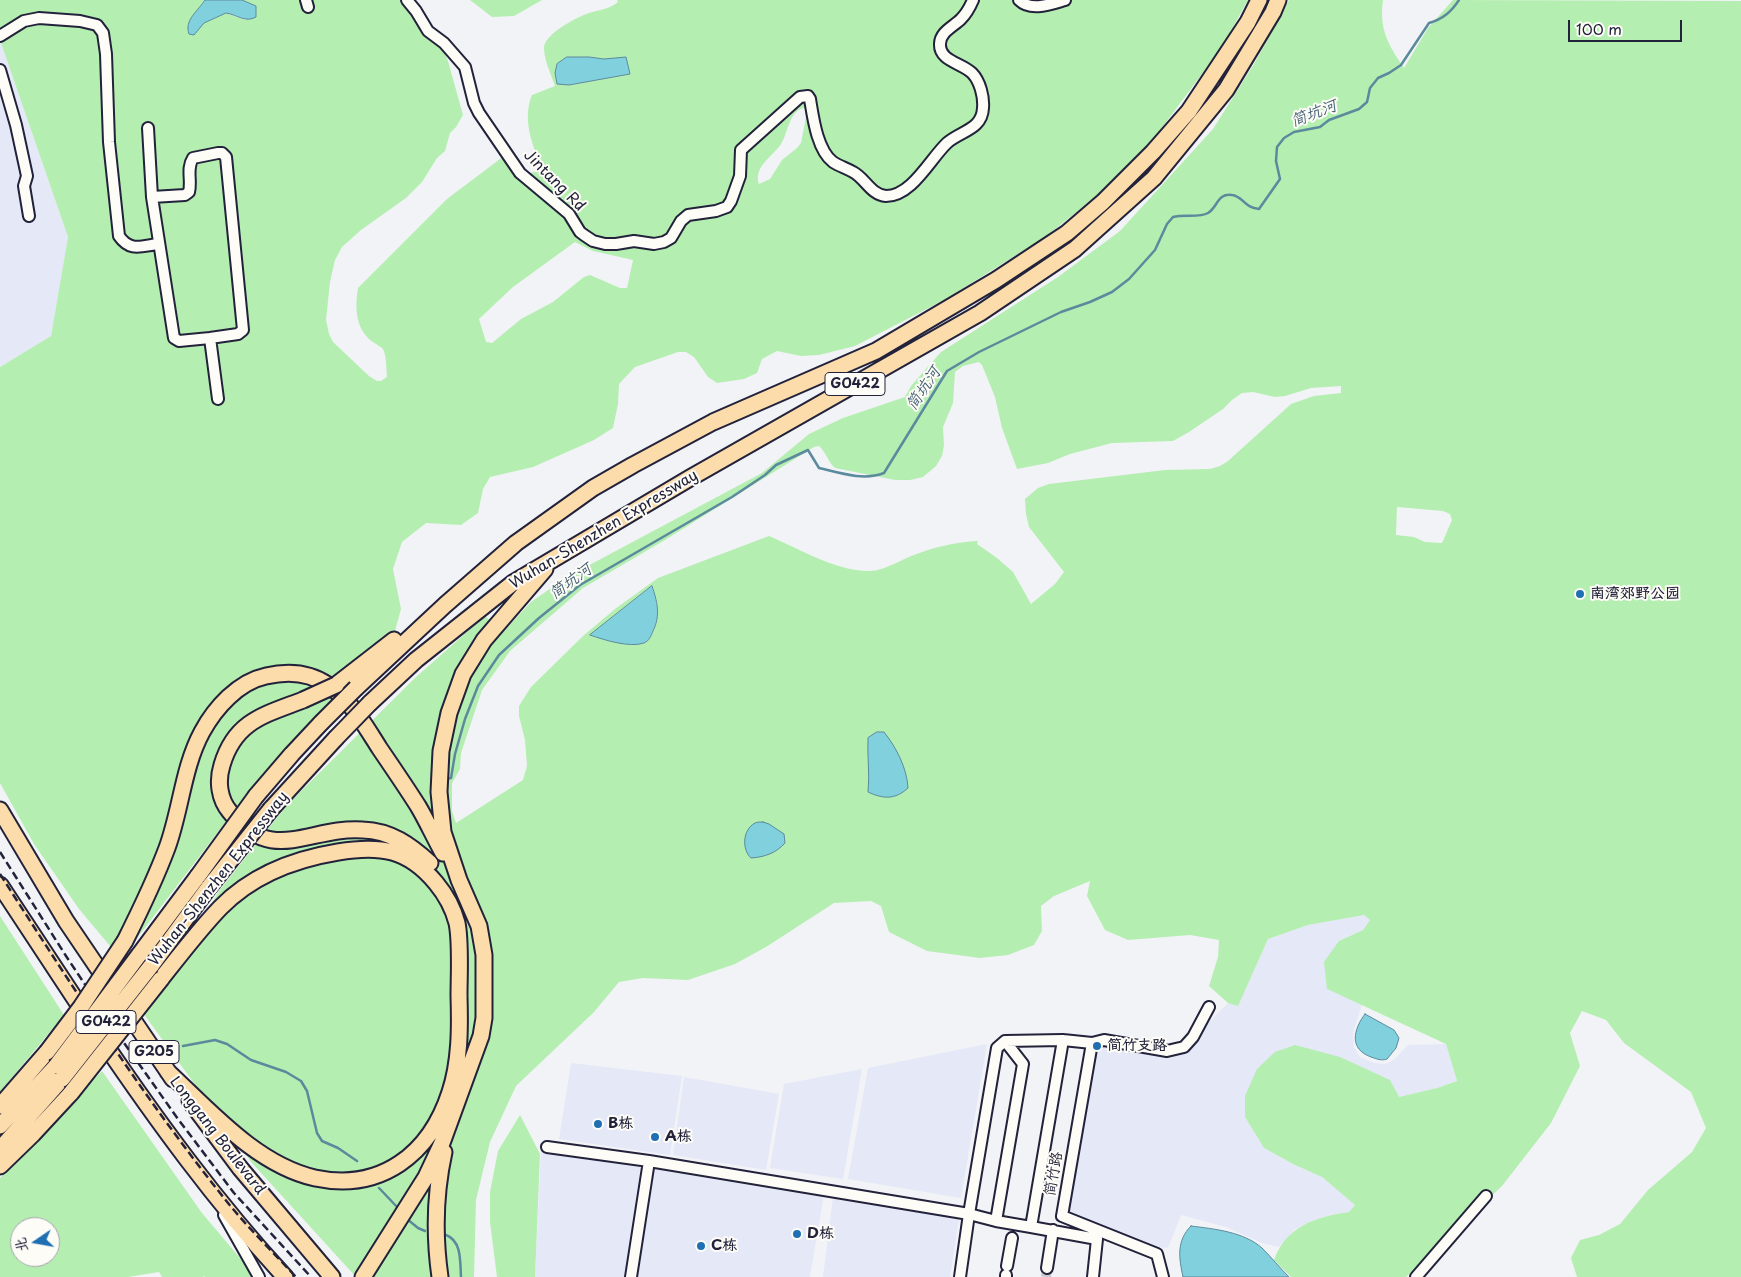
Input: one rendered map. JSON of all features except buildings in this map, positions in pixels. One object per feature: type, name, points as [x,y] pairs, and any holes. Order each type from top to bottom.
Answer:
[{"type":"highway","name":"Wuhan-Shenzhen Expressway","points":[[0,1148],[59,1072],[151,966],[256,796],[292,754],[356,688],[445,605],[516,543],[593,488],[633,464],[713,422],[883,347],[996,280],[1067,233],[1103,202],[1153,152],[1189,111],[1248,22],[1259,0]]},
{"type":"highway","name":"Wuhan-Shenzhen Expressway","points":[[0,1126],[59,1072],[139,955],[203,882],[336,738],[416,660],[513,583],[690,478],[980,313],[1075,249],[1154,178],[1226,90],[1273,12],[1278,0]]},
{"type":"highway","points":[[355,1277],[442,1143],[481,1036],[484,1018],[484,955],[479,926],[459,880],[443,832],[438,792],[441,751],[449,714],[463,674],[484,640],[556,557]]},
{"type":"highway","points":[[363,1277],[416,1185],[442,1127],[455,1072],[460,1030],[457,925],[453,904],[441,876],[430,863],[398,838],[363,830],[345,830],[279,841],[263,839],[248,831],[227,808],[220,789],[220,772],[225,755],[235,736],[249,723],[336,685],[414,624],[445,605]]},
{"type":"highway","points":[[0,1106],[47,1052],[91,993],[126,941],[167,847],[194,751],[202,732],[214,713],[234,693],[260,677],[288,673],[310,676],[327,684],[343,696],[368,730],[418,806],[459,880]]},
{"type":"highway","name":"Longgang Boulevard","points":[[0,810],[66,921],[168,1072],[240,1168],[332,1277]]},
{"type":"highway","points":[[0,1166],[71,1093],[199,932],[222,906],[253,882],[283,866],[318,856],[356,849],[382,849],[406,856],[424,869],[443,892],[451,907],[457,925]]},
{"type":"highway","name":"G205","points":[[0,885],[124,1072],[211,1192],[285,1277]]},
{"type":"highway","points":[[168,1072],[243,1141],[265,1156],[291,1170],[314,1178],[332,1180],[371,1178],[389,1171],[407,1159],[434,1128],[450,1092]]},
{"type":"highway","points":[[440,1277],[436,1242],[438,1192],[452,1119]]},
{"type":"street","name":"Jintang Rd","points":[[407,0],[428,30],[444,43],[465,67],[474,103],[479,113],[520,173],[569,214],[580,232],[593,241],[610,245],[634,241],[654,244],[664,242],[671,238],[681,221],[688,215],[720,210],[727,207],[740,176],[741,150],[800,97],[805,95],[810,99],[816,129],[824,151],[830,159],[838,165],[858,174],[870,188],[880,195],[892,195],[906,189],[948,142],[971,130],[978,123],[981,116],[983,110],[982,95],[976,80],[968,69],[944,56],[940,49],[940,43],[944,34],[964,16],[973,0]]},
{"type":"street","points":[[1019,0],[1028,6],[1034,6],[1065,0]]},
{"type":"street","points":[[0,36],[24,21],[38,18],[80,21],[97,25],[103,33],[106,54],[108,142],[119,236],[125,244],[132,247],[158,244]]},
{"type":"street","points":[[0,70],[27,176],[24,186],[29,216]]},
{"type":"street","points":[[148,128],[152,197],[174,338],[179,340],[238,334],[243,330],[226,157],[222,153],[218,153],[193,158],[189,169],[190,192],[185,195],[152,197]]},
{"type":"street","points":[[210,338],[218,400]]},
{"type":"street","points":[[960,1277],[997,1048],[1005,1041],[1063,1040],[1092,1043],[1104,1040],[1167,1051],[1184,1047],[1193,1037],[1209,1007]]},
{"type":"street","points":[[1031,1227],[1063,1040]]},
{"type":"street","points":[[996,1221],[1023,1064],[1005,1041]]},
{"type":"street","name":"简竹路","points":[[1092,1043],[1062,1216],[1157,1254],[1163,1277]]},
{"type":"street","points":[[547,1147],[649,1161],[969,1214],[996,1221],[1013,1231],[1031,1227],[1097,1239],[1092,1277]]},
{"type":"street","points":[[631,1277],[649,1161]]},
{"type":"street","points":[[211,1192],[259,1277]]},
{"type":"street","points":[[1416,1277],[1486,1196]]},
{"type":"street","points":[[1047,1268],[1053,1230]]},
{"type":"street","points":[[1006,1273],[1013,1231]]},
{"type":"shaded area","points":[[0,40],[68,237],[51,336],[0,367]]},
{"type":"shaded area","points":[[1364,915],[1370,920],[1363,930],[1339,941],[1327,989],[1362,1005],[1353,1032],[1354,1047],[1360,1057],[1374,1063],[1385,1064],[1394,1060],[1408,1045],[1446,1044],[1457,1081],[1399,1097],[1245,1117],[1264,1148],[1322,1177],[1355,1205],[1349,1212],[1326,1216],[1295,1229],[1279,1247],[1262,1243],[1226,1227],[1181,1215],[1168,1248],[1152,1246],[1066,1212],[1095,1048],[1107,1045],[1174,1056],[1188,1051],[1204,1027],[1228,1003],[1238,1005],[1268,939],[1308,925]]},
{"type":"shaded area","points":[[987,1044],[961,1198],[848,1179],[868,1068]]},
{"type":"shaded area","points":[[571,1063],[682,1076],[670,1155],[559,1139]]},
{"type":"shaded area","points":[[862,1069],[843,1179],[770,1168],[784,1084]]},
{"type":"shaded area","points":[[684,1077],[779,1094],[766,1170],[673,1155]]},
{"type":"shaded area","points":[[541,1149],[642,1165],[625,1277],[535,1277]]},
{"type":"shaded area","points":[[652,1166],[824,1194],[810,1277],[635,1277]]},
{"type":"shaded area","points":[[833,1197],[959,1219],[950,1277],[823,1277]]},
{"type":"green space","points":[[0,0],[205,0],[191,18],[204,23],[226,13],[245,20],[256,6],[242,0],[411,0],[444,40],[441,44],[448,61],[463,115],[450,133],[445,151],[437,158],[422,182],[406,198],[361,230],[342,247],[335,260],[330,282],[326,320],[329,334],[333,342],[369,376],[377,381],[381,381],[387,377],[385,356],[383,349],[370,340],[361,329],[357,316],[358,288],[447,199],[504,156],[530,173],[542,168],[532,141],[528,113],[532,95],[555,86],[545,57],[545,43],[549,37],[569,22],[612,6],[618,2],[617,0],[1248,0],[1222,47],[1146,149],[1098,195],[1045,237],[946,299],[855,346],[819,355],[801,356],[777,351],[762,359],[757,373],[744,379],[717,383],[708,377],[694,357],[686,352],[678,352],[635,367],[619,384],[618,404],[613,428],[594,440],[533,467],[490,477],[483,489],[478,513],[461,525],[426,523],[402,542],[393,569],[401,609],[393,638],[241,802],[121,959],[79,909],[34,844],[0,783],[0,367],[51,336],[68,237],[0,40]],"holes":[[[589,57],[604,59],[630,74],[569,85]],[[805,109],[806,117],[801,143],[782,160],[770,179],[759,184],[758,178],[761,167],[781,144],[792,118],[798,110]],[[575,242],[593,251],[633,260],[627,288],[620,288],[590,275],[584,277],[553,302],[521,319],[492,343],[486,342],[479,319],[513,287]]]},
{"type":"green space","points":[[470,0],[542,0],[514,16],[492,17]]},
{"type":"green space","points":[[1289,0],[1383,0],[1382,20],[1386,36],[1404,68],[1428,28],[1453,0],[1741,1],[1741,1277],[1577,1277],[1571,1258],[1580,1240],[1599,1235],[1620,1224],[1648,1190],[1692,1152],[1706,1128],[1691,1092],[1624,1043],[1606,1020],[1582,1011],[1570,1033],[1580,1066],[1551,1123],[1502,1186],[1406,1277],[1291,1277],[1274,1260],[1279,1248],[1286,1239],[1294,1231],[1314,1220],[1349,1212],[1355,1205],[1322,1177],[1264,1148],[1245,1117],[1245,1096],[1257,1069],[1275,1052],[1295,1045],[1340,1057],[1390,1080],[1399,1097],[1457,1081],[1446,1044],[1327,989],[1324,962],[1339,941],[1363,930],[1370,920],[1364,915],[1308,925],[1268,939],[1238,1006],[1228,1003],[1209,986],[1218,957],[1219,940],[1190,935],[1128,940],[1105,930],[1087,896],[1090,881],[1054,896],[1041,906],[1042,931],[1034,945],[1008,955],[980,958],[927,951],[889,932],[881,906],[871,901],[834,903],[766,947],[735,964],[688,980],[643,978],[619,982],[594,1012],[516,1086],[490,1142],[476,1200],[474,1277],[356,1277],[252,1163],[143,1013],[163,986],[219,891],[287,805],[415,678],[485,616],[503,632],[531,602],[567,577],[762,473],[809,434],[843,418],[905,397],[911,386],[941,352],[1058,277],[1120,231],[1213,129],[1254,64]],"holes":[[[979,362],[982,365],[995,397],[1002,428],[1017,469],[1048,463],[1070,454],[1112,443],[1173,441],[1223,409],[1242,393],[1253,392],[1275,397],[1311,388],[1341,386],[1341,393],[1314,396],[1291,404],[1220,466],[1210,469],[1165,470],[1049,484],[1038,488],[1025,499],[1029,527],[1064,572],[1055,584],[1031,604],[1013,572],[977,544],[978,541],[937,547],[882,569],[871,571],[845,568],[832,564],[769,536],[658,578],[615,609],[583,636],[531,687],[519,706],[527,766],[523,780],[456,823],[452,811],[452,783],[460,769],[461,753],[482,690],[510,651],[583,588],[665,540],[814,447],[819,446],[835,468],[895,480],[910,480],[923,477],[936,466],[942,456],[944,446],[943,427],[953,403],[955,372],[963,366]],[[1397,507],[1443,511],[1450,514],[1452,520],[1442,543],[1425,542],[1414,537],[1396,535]],[[652,586],[658,614],[651,636],[647,641],[632,645],[591,635]]]},
{"type":"green space","points":[[0,916],[64,1015],[0,1092]]},
{"type":"green space","points":[[102,1071],[202,1213],[256,1277],[162,1277],[159,1272],[128,1277],[0,1277],[0,1178]]},
{"type":"green space","points":[[520,1115],[540,1154],[535,1277],[497,1277],[490,1222],[490,1192],[498,1151]]},
{"type":"water","points":[[205,0],[242,0],[256,6],[256,17],[245,19],[226,13],[204,23],[194,35],[189,34],[188,24]]},
{"type":"water","points":[[567,57],[604,59],[626,57],[630,74],[569,85],[557,84],[555,73],[557,64]]},
{"type":"water","points":[[652,586],[658,614],[651,636],[647,641],[632,645],[590,635]]},
{"type":"water","points":[[877,732],[884,732],[897,751],[906,773],[908,788],[898,795],[884,797],[868,792],[868,738]]},
{"type":"water","points":[[763,822],[784,834],[785,843],[770,854],[751,858],[746,850],[746,835],[751,826]]},
{"type":"water","points":[[1365,1014],[1394,1030],[1399,1038],[1396,1048],[1387,1059],[1381,1060],[1364,1054],[1356,1044],[1355,1038],[1358,1026]]},
{"type":"water","points":[[1191,1226],[1229,1232],[1247,1238],[1262,1248],[1289,1277],[1183,1277],[1180,1250],[1183,1238]]},
{"type":"waterway","name":"简坑河","points":[[445,779],[451,778],[455,754],[465,719],[478,686],[499,655],[539,618],[580,585],[732,497],[765,475],[776,465],[808,450],[819,468],[860,476],[884,473],[947,371],[979,352],[1061,312],[1112,292],[1129,279],[1155,250],[1167,224],[1173,217],[1196,216],[1208,213],[1220,198],[1227,195],[1239,197],[1250,207],[1259,209],[1280,179],[1276,161],[1277,147],[1284,138],[1294,132],[1320,127],[1329,120],[1359,109],[1367,102],[1370,88],[1378,78],[1401,65],[1429,23],[1446,14],[1459,0]]},
{"type":"waterway","points":[[183,1046],[215,1040],[227,1044],[251,1060],[286,1072],[301,1081],[307,1091],[317,1133],[322,1141],[338,1148],[357,1161]]},
{"type":"waterway","points":[[379,1188],[399,1209]]},
{"type":"waterway","points":[[407,1219],[425,1231]]},
{"type":"waterway","points":[[446,1235],[458,1247],[461,1277]]},
{"type":"tunnel","points":[[1046,1277],[1047,1268]]},
{"type":"railway","points":[[0,852],[66,956],[178,1119],[234,1193],[311,1277]]},
{"type":"railway","points":[[0,874],[80,998],[164,1120],[232,1208],[296,1277]]},
{"type":"place","name":"南湾郊野公园","points":[[1580,594]]},
{"type":"place","name":"简竹支路","points":[[1097,1046]]},
{"type":"place","name":"B栋","points":[[598,1124]]},
{"type":"place","name":"A栋","points":[[655,1137]]},
{"type":"place","name":"D栋","points":[[797,1234]]},
{"type":"place","name":"C栋","points":[[701,1246]]}]
